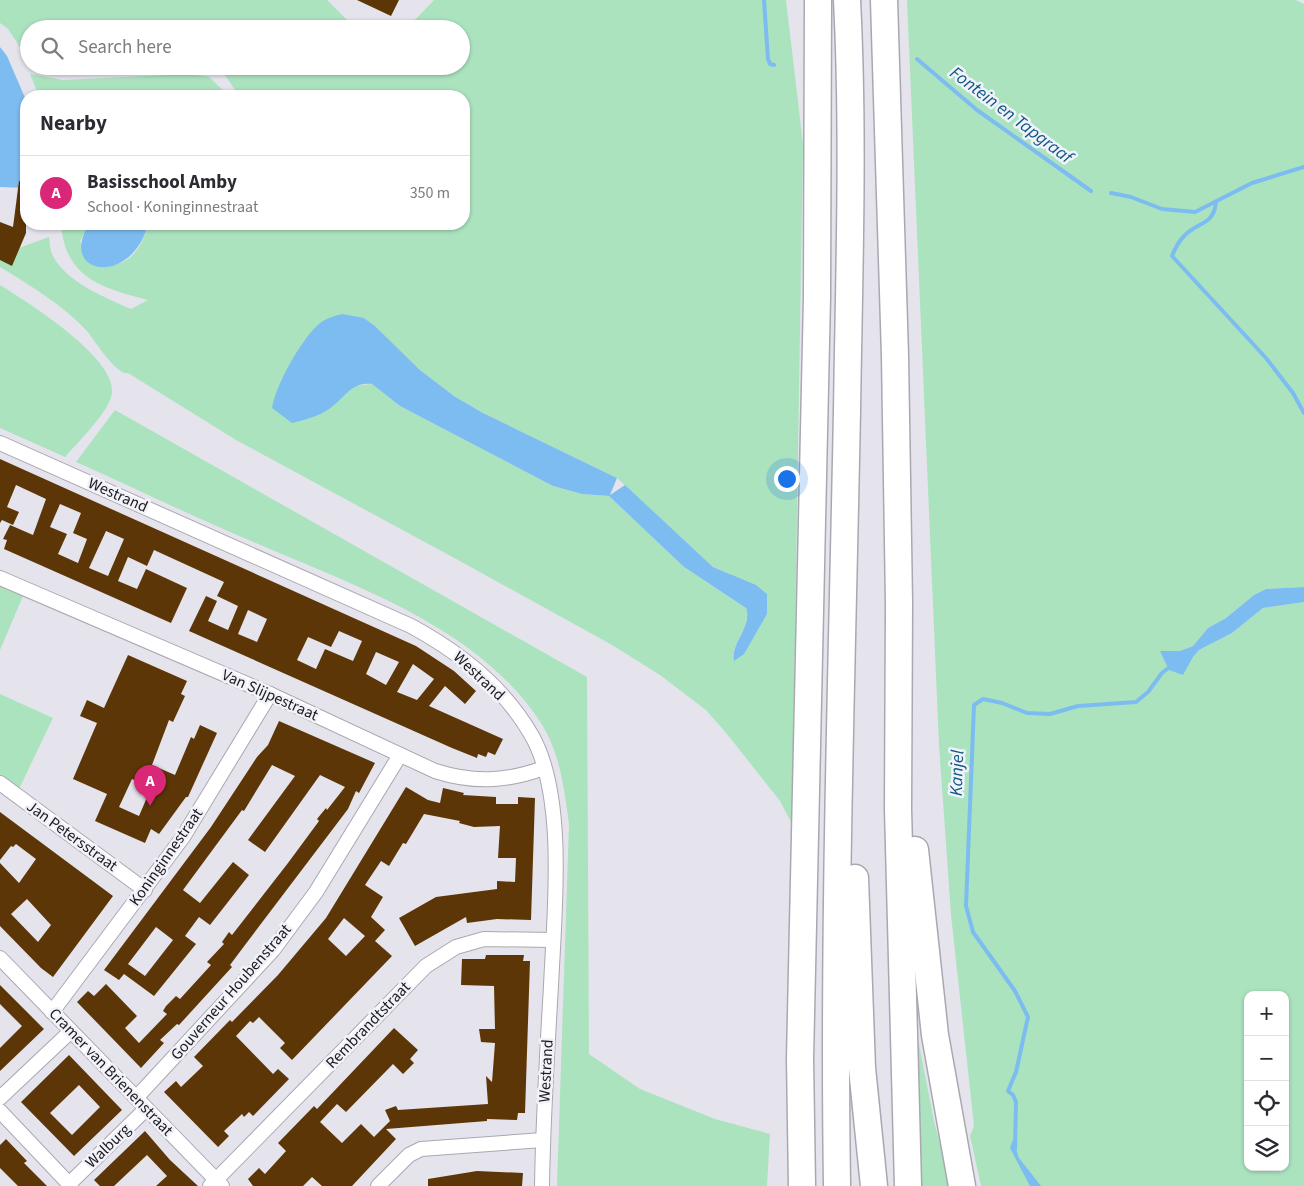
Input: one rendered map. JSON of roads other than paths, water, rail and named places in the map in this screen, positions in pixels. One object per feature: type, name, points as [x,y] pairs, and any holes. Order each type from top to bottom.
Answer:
[{"type":"highway","points":[[804,0],[817,90]]},
{"type":"highway","points":[[802,1186],[800,1059],[816,297],[818,0]]},
{"type":"highway","points":[[837,1186],[837,890],[850,259],[850,126],[847,0]]},
{"type":"highway","points":[[884,0],[895,356],[899,603],[898,809],[908,1186]]},
{"type":"highway","points":[[899,603],[914,839],[922,928],[936,1034],[962,1186]]},
{"type":"highway","points":[[842,673],[854,812],[862,1068],[874,1186]]},
{"type":"street","name":"Westrand","points":[[0,443],[358,602],[442,643],[465,660],[493,686],[515,711],[533,737],[544,768],[555,829],[553,940],[542,1140],[542,1186]]},
{"type":"street","name":"Van Slijpestraat","points":[[0,578],[270,694],[435,771],[476,780],[498,780],[514,778],[544,768]]},
{"type":"street","name":"Koninginnestraat","points":[[52,1012],[183,837],[270,694]]},
{"type":"street","name":"Gouverneur Houbenstraat","points":[[136,1098],[273,950],[316,892],[400,755]]},
{"type":"street","name":"Jan Petersstraat","points":[[0,782],[145,890]]},
{"type":"street","name":"Rembrandtstraat","points":[[216,1184],[426,966],[456,948],[484,939],[553,940]]},
{"type":"street","name":"Cramer van Brienenstraat","points":[[0,958],[136,1098],[216,1184]]},
{"type":"street","points":[[0,1098],[71,1031]]},
{"type":"street","name":"Walburg","points":[[70,1185],[146,1109]]},
{"type":"street","points":[[0,1111],[70,1185]]},
{"type":"street","points":[[378,1186],[409,1154],[422,1149],[542,1140]]},
{"type":"water","points":[[0,47],[7,56],[22,90],[20,90],[20,188],[0,187]]},
{"type":"water","points":[[87,230],[146,230],[140,244],[128,258],[114,265],[100,267],[89,263],[82,255],[82,242]]},
{"type":"water","points":[[342,314],[364,318],[375,326],[420,370],[454,396],[483,413],[617,478],[610,495],[625,485],[713,567],[756,585],[767,594],[767,614],[744,654],[734,661],[735,648],[747,621],[746,608],[684,567],[609,496],[582,494],[553,486],[400,406],[372,384],[359,385],[353,388],[325,411],[312,418],[297,422],[292,423],[272,408],[274,398],[284,375],[305,339],[320,323]]},
{"type":"water","points":[[1304,587],[1304,602],[1263,608],[1232,633],[1199,650],[1183,675],[1169,670],[1160,651],[1180,651],[1193,646],[1208,628],[1226,618],[1254,595],[1266,589]]},
{"type":"water","points":[[1013,1140],[1019,1158],[1041,1186],[1030,1186],[1010,1148]]},
{"type":"waterway","name":"Fontein en Tapgraaf","points":[[764,0],[768,59],[770,64],[774,65]]},
{"type":"waterway","name":"Fontein en Tapgraaf","points":[[917,59],[977,110],[1091,191]]},
{"type":"waterway","name":"Fontein en Tapgraaf","points":[[1111,193],[1131,197],[1162,209],[1195,212],[1252,183],[1304,167]]},
{"type":"waterway","points":[[1216,202],[1215,209],[1209,219],[1185,235],[1177,245],[1172,256],[1266,358],[1293,393],[1304,413]]},
{"type":"waterway","name":"Kanjel","points":[[1015,1149],[1016,1102],[1013,1095],[1008,1091],[1016,1072],[1028,1017],[1015,991],[973,932],[966,906],[974,705],[983,699],[1002,703],[1027,713],[1050,714],[1078,706],[1136,702],[1148,692],[1162,673],[1172,665]]},
{"type":"place","name":"Basisschool Amby","points":[[150,806]]}]
